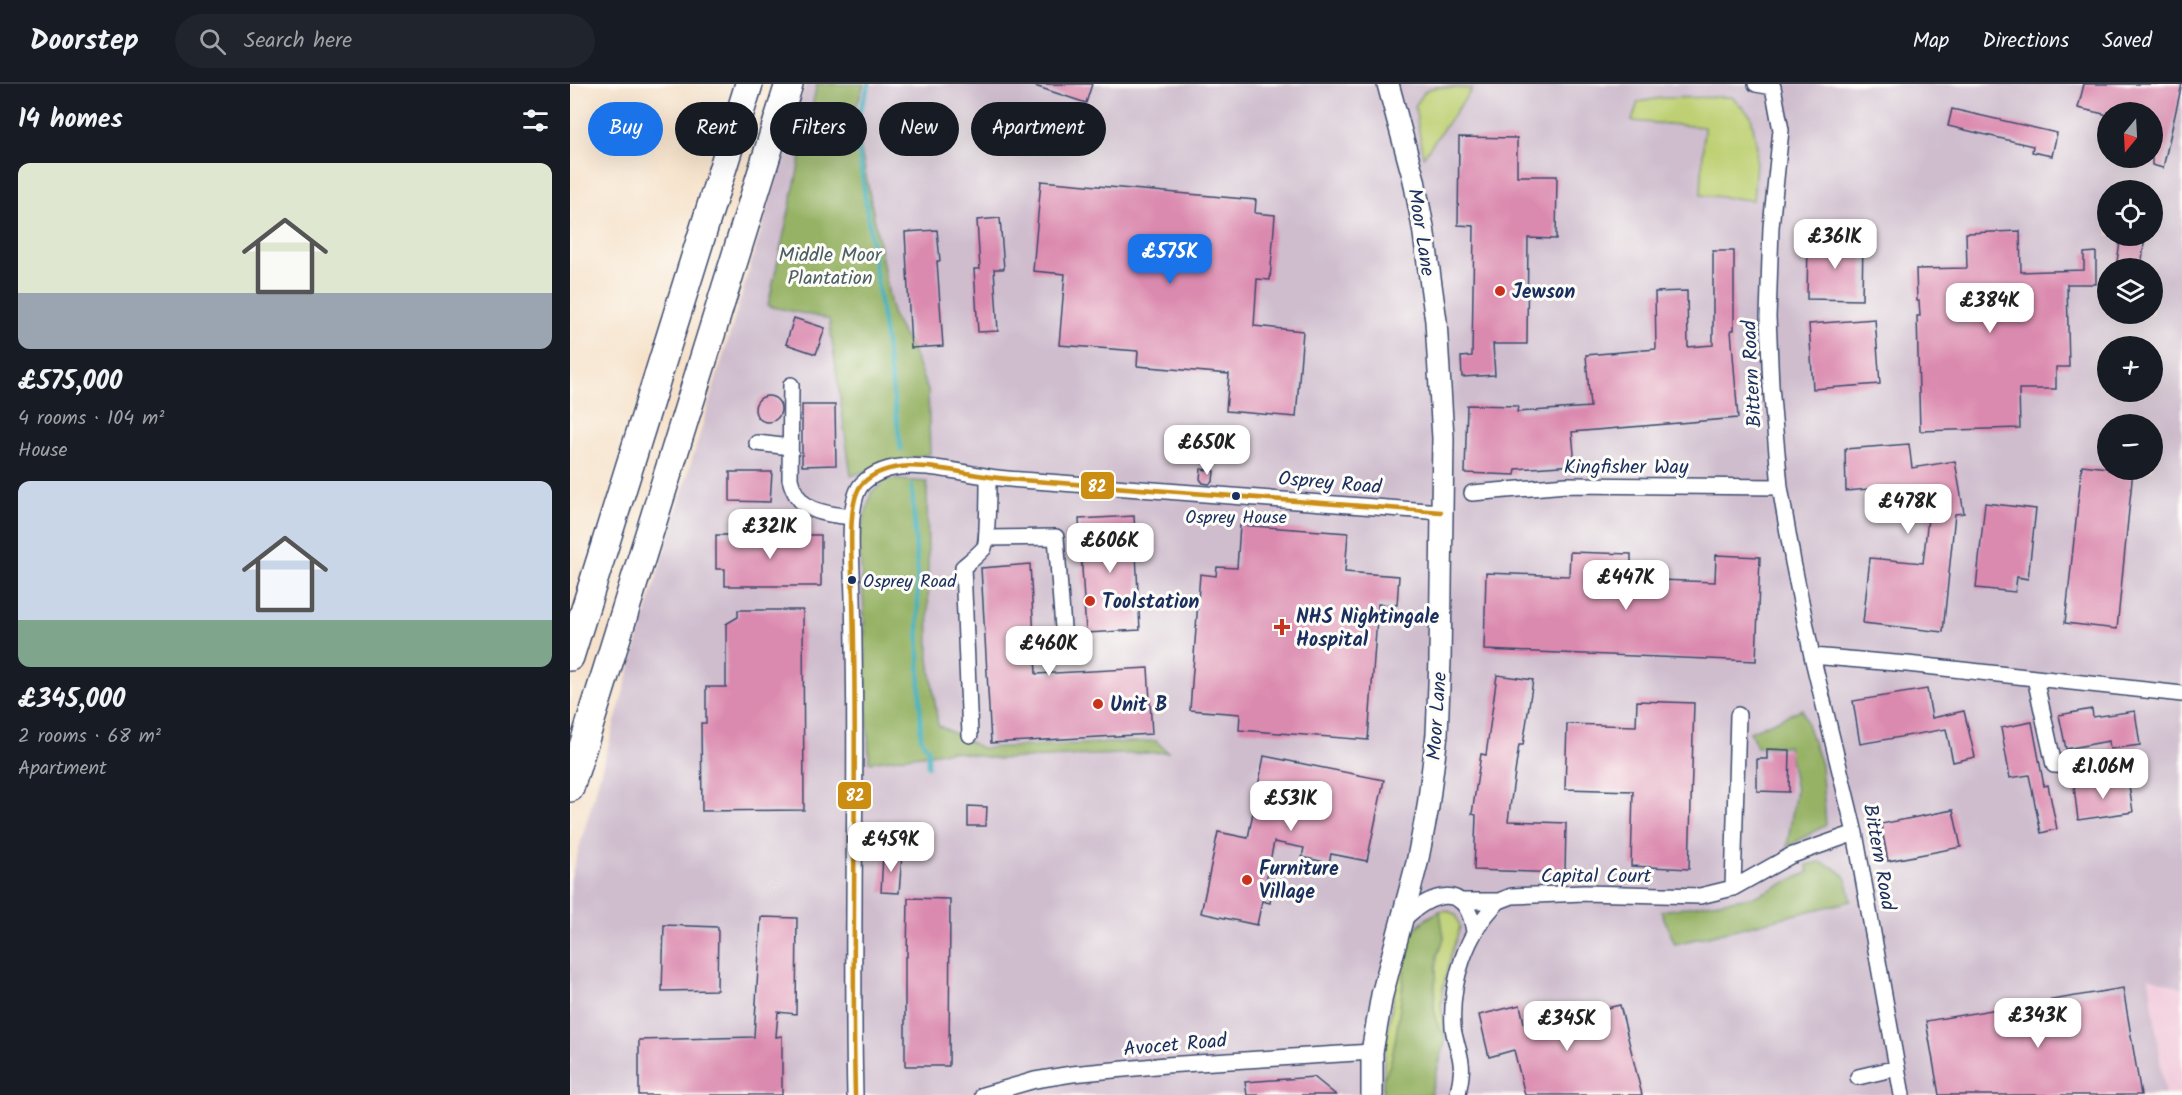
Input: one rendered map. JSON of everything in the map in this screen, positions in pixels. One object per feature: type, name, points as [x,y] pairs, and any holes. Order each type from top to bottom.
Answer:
[{"type":"highway","points":[[570,657],[749,84]]},
{"type":"highway","points":[[570,788],[789,84]]},
{"type":"main road","name":"Moor Lane","points":[[1372,1095],[1372,1052],[1382,995],[1403,921],[1428,807],[1437,734],[1443,468],[1441,385],[1433,296],[1414,180],[1388,84]]},
{"type":"street","points":[[1756,84],[1774,86]]},
{"type":"street","name":"Bittern Road","points":[[1774,86],[1781,130],[1771,227],[1768,317],[1771,386],[1780,487],[1812,656],[1855,833],[1902,1095]]},
{"type":"street","points":[[791,385],[790,479],[798,500],[807,507],[824,514],[851,517]]},
{"type":"street","points":[[757,443],[790,447]]},
{"type":"street","name":"Osprey Road","points":[[855,1095],[854,630],[851,517],[855,498],[861,485],[885,471],[900,467],[925,467],[988,477],[1441,512]]},
{"type":"street","points":[[970,735],[963,567],[986,546],[988,477]]},
{"type":"street","name":"Kingfisher Way","points":[[1472,493],[1566,485],[1780,487]]},
{"type":"street","points":[[988,538],[1056,537],[1064,641]]},
{"type":"street","points":[[1812,656],[2182,694]]},
{"type":"street","points":[[2035,678],[2054,765],[2115,767]]},
{"type":"street","points":[[1733,888],[1738,715]]},
{"type":"street","name":"Capital Court","points":[[1403,921],[1415,908],[1434,897],[1448,896],[1460,901],[1499,901],[1512,896],[1584,893],[1700,896],[1733,888],[1790,856],[1855,833]]},
{"type":"street","points":[[1460,901],[1468,908],[1474,932]]},
{"type":"street","points":[[1458,1095],[1462,1065],[1453,1028],[1456,981],[1474,932],[1490,909],[1499,901]]},
{"type":"street","name":"Avocet Road","points":[[983,1095],[1035,1080],[1072,1074],[1166,1065],[1372,1052]]},
{"type":"street","points":[[1858,1077],[1897,1068]]},
{"type":"shaded area","points":[[805,84],[2182,84],[2182,988],[2149,977],[2165,1095],[570,1095],[570,880],[645,616],[783,156],[867,156],[867,102],[800,102]]},
{"type":"shaded area","points":[[2149,976],[2182,988],[2182,1095],[2165,1095]]},
{"type":"green space","name":"Middle Moor Plantation","points":[[817,84],[864,84],[858,102],[813,102]]},
{"type":"green space","points":[[1436,87],[1472,89],[1423,157],[1415,106],[1426,90]]},
{"type":"green space","points":[[1732,97],[1751,116],[1757,147],[1753,200],[1701,195],[1704,127],[1632,121],[1638,102],[1661,98]]},
{"type":"green space","name":"Middle Moor Plantation","points":[[801,156],[862,156],[893,317],[911,348],[928,391],[930,454],[885,464],[851,476],[829,319],[768,306]]},
{"type":"green space","points":[[887,479],[927,482],[929,659],[938,725],[981,748],[1156,741],[1168,752],[998,759],[951,751],[869,762],[859,538],[871,493]]},
{"type":"green space","points":[[1802,709],[1821,765],[1826,825],[1787,847],[1796,790],[1788,746],[1757,747],[1750,732]]},
{"type":"green space","points":[[1820,862],[1840,871],[1848,885],[1851,901],[1675,944],[1661,911],[1756,896],[1809,872],[1806,865]]},
{"type":"green space","points":[[1447,910],[1456,915],[1460,927],[1443,988],[1441,1006],[1446,1039],[1430,1095],[1383,1095],[1387,1037],[1403,948],[1412,932],[1422,922],[1434,914]]},
{"type":"green space","points":[[1440,911],[1444,938],[1437,956],[1434,1006],[1436,1021],[1446,1039],[1430,1095],[1383,1095],[1383,1078],[1388,1070],[1395,1040],[1406,946],[1416,928]]},
{"type":"building","points":[[1036,84],[1092,84],[1086,102],[1035,86]]},
{"type":"building","points":[[2084,84],[2182,84],[2163,168],[2163,102],[2097,102],[2097,112],[2078,108]]},
{"type":"building","points":[[1952,109],[2057,133],[2052,156],[2032,152],[2033,146],[1948,126]]},
{"type":"building","name":"Jewson","points":[[1459,137],[1517,138],[1517,176],[1557,176],[1556,239],[1528,238],[1527,344],[1493,344],[1495,375],[1462,377],[1461,357],[1472,356],[1474,226],[1458,225]]},
{"type":"building","points":[[1041,181],[1256,200],[1255,213],[1275,215],[1270,280],[1257,279],[1254,326],[1303,331],[1296,417],[1226,411],[1229,374],[1137,366],[1138,351],[1059,345],[1065,274],[1033,271]]},
{"type":"building","points":[[1000,218],[1004,269],[994,269],[998,331],[978,332],[974,269],[980,269],[977,220]]},
{"type":"building","points":[[937,230],[943,346],[911,348],[905,232]]},
{"type":"building","points":[[2020,231],[2021,272],[2084,270],[2084,253],[2096,252],[2096,284],[2067,284],[2069,367],[2056,367],[2056,389],[2019,389],[2020,428],[1920,431],[1917,316],[1920,316],[1916,269],[1967,268],[1966,233]]},
{"type":"building","points":[[1808,241],[1863,241],[1862,300],[1807,299]]},
{"type":"building","points":[[2119,246],[2144,246],[2142,258],[2118,258]]},
{"type":"building","points":[[1713,251],[1734,251],[1734,330],[1731,330],[1738,418],[1572,432],[1575,465],[1516,469],[1515,475],[1465,473],[1467,405],[1518,406],[1517,412],[1590,407],[1586,355],[1656,349],[1655,292],[1687,291],[1688,347],[1713,345]]},
{"type":"building","points":[[794,318],[825,328],[816,354],[786,344]]},
{"type":"building","points":[[1875,319],[1880,384],[1813,389],[1809,324]]},
{"type":"building","points":[[768,396],[777,400],[781,409],[777,418],[768,422],[759,418],[755,409],[759,400]]},
{"type":"building","points":[[802,405],[835,405],[836,465],[802,466]]},
{"type":"building","points":[[1909,444],[1912,468],[1955,461],[1964,513],[1955,514],[1943,632],[1863,623],[1870,558],[1923,563],[1928,518],[1915,520],[1913,507],[1872,514],[1869,489],[1846,491],[1845,449]]},
{"type":"building","points":[[2082,465],[2097,467],[2097,480],[2132,480],[2117,629],[2065,623]]},
{"type":"building","points":[[1201,469],[1214,471],[1213,481],[1209,484],[1203,483],[1200,479]]},
{"type":"building","points":[[730,472],[772,472],[770,502],[730,501]]},
{"type":"building","points":[[1985,503],[2036,509],[2028,579],[2017,577],[2015,592],[1976,588]]},
{"type":"building","points":[[1134,516],[1140,630],[1086,633],[1079,519]]},
{"type":"building","points":[[1240,525],[1348,533],[1345,572],[1399,576],[1397,605],[1378,604],[1368,740],[1239,730],[1240,714],[1190,710],[1200,574],[1216,576],[1217,567],[1237,568]]},
{"type":"building","points":[[716,535],[821,535],[821,586],[725,586],[725,569],[716,569]]},
{"type":"building","points":[[1570,552],[1631,554],[1631,579],[1715,582],[1716,555],[1760,557],[1756,661],[1484,650],[1486,573],[1569,576]]},
{"type":"building","points":[[1030,564],[1036,674],[1148,668],[1152,734],[991,743],[981,568]]},
{"type":"building","points":[[738,610],[803,610],[804,810],[702,811],[701,723],[706,723],[706,687],[726,687],[726,624],[738,617]]},
{"type":"building","points":[[1497,675],[1533,680],[1523,745],[1519,745],[1508,821],[1566,823],[1565,873],[1474,870],[1476,815],[1472,814],[1481,754],[1486,755]]},
{"type":"building","points":[[1927,689],[1932,718],[1964,711],[1975,757],[1953,762],[1946,729],[1860,744],[1853,701]]},
{"type":"building","points":[[1637,701],[1694,703],[1689,869],[1631,866],[1633,791],[1565,789],[1567,724],[1636,726]]},
{"type":"building","points":[[2092,709],[2093,717],[2135,711],[2140,745],[2110,749],[2109,741],[2066,749],[2059,715]]},
{"type":"building","points":[[2032,722],[2044,786],[2048,785],[2057,829],[2041,833],[2029,775],[2010,778],[2001,728]]},
{"type":"building","points":[[1767,749],[1790,750],[1789,792],[1757,791],[1757,759],[1767,759]]},
{"type":"building","points":[[1264,756],[1384,780],[1367,861],[1331,854],[1329,863],[1302,857],[1304,848],[1274,842],[1265,885],[1273,886],[1270,903],[1262,901],[1257,925],[1201,913],[1218,832],[1248,838]]},
{"type":"building","points":[[2128,779],[2133,812],[2078,820],[2074,787]]},
{"type":"building","points":[[968,806],[987,807],[986,826],[968,826]]},
{"type":"building","points":[[1953,810],[1961,847],[1888,861],[1881,824]]},
{"type":"building","points":[[883,854],[902,855],[899,893],[881,892]]},
{"type":"building","points":[[908,898],[950,899],[949,1066],[905,1066],[905,957],[907,957]]},
{"type":"building","points":[[761,917],[797,918],[796,1014],[778,1012],[776,1037],[782,1036],[782,1095],[639,1095],[639,1040],[754,1037]]},
{"type":"building","points":[[664,925],[718,927],[717,990],[662,991]]},
{"type":"building","points":[[2123,988],[2141,1095],[1939,1095],[1926,1021]]},
{"type":"building","points":[[1520,1005],[1525,1027],[1620,1005],[1642,1095],[1525,1095],[1514,1050],[1489,1057],[1479,1015]]},
{"type":"building","points":[[1314,1077],[1336,1095],[1247,1095],[1245,1082]]},
{"type":"waterway","points":[[869,84],[855,126],[901,450]]},
{"type":"waterway","points":[[912,486],[917,568],[921,739],[928,749],[928,766]]},
{"type":"transit line","name":"82","points":[[855,1095],[855,724],[851,539],[853,506],[862,484],[889,469],[921,466],[1010,479],[1441,512]]},
{"type":"place","name":"Jewson","points":[[1500,291]]},
{"type":"place","name":"Osprey House","points":[[1236,496]]},
{"type":"place","name":"Osprey Road","points":[[852,580]]},
{"type":"place","name":"Toolstation","points":[[1090,601]]},
{"type":"place","name":"NHS Nightingale Hospital","points":[[1282,627]]},
{"type":"place","name":"Unit B","points":[[1098,704]]},
{"type":"place","name":"Furniture Village","points":[[1247,880]]}]
